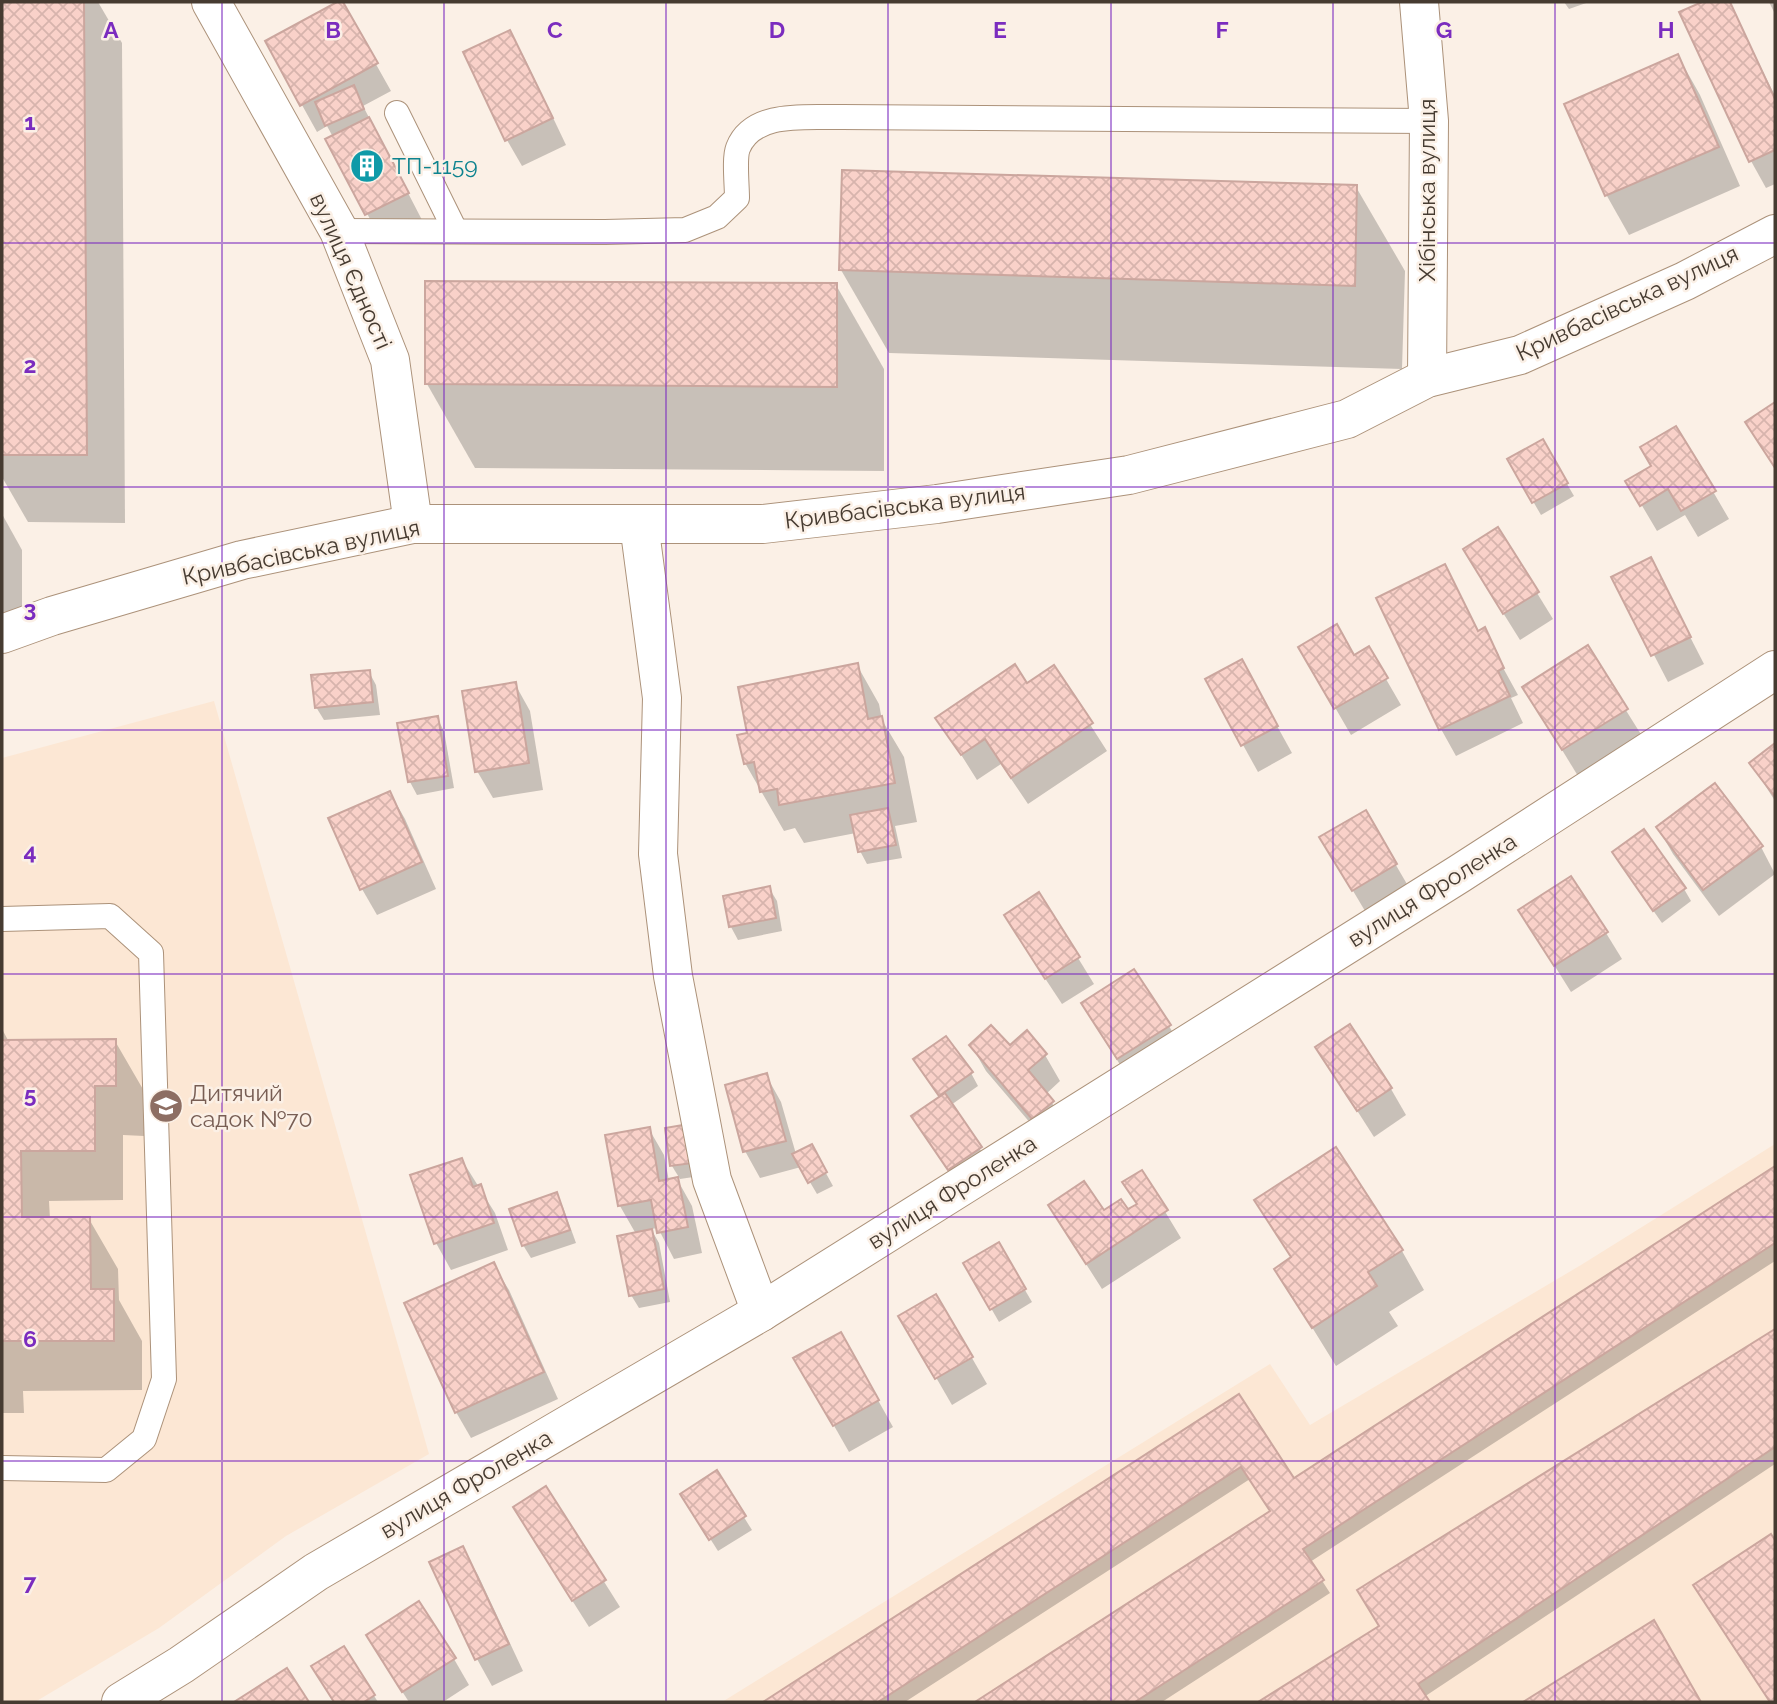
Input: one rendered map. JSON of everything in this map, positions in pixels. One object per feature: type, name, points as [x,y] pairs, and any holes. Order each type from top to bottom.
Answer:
[{"type":"street","name":"вулиця Єдності","points":[[211,2],[339,231],[390,360],[413,524]]},
{"type":"street","name":"Хібінська вулиця","points":[[1419,2],[1429,121],[1427,378]]},
{"type":"street","name":"Кривбасівська вулиця","points":[[2,634],[52,616],[242,560],[413,524],[763,524],[937,504],[1129,475],[1347,419],[1427,378],[1520,355],[1685,281],[1775,234]]},
{"type":"street","points":[[639,524],[662,698],[659,854],[673,976],[712,1180],[761,1312]]},
{"type":"street","name":"вулиця Фроленка","points":[[121,1702],[181,1665],[316,1572],[761,1312],[1447,881],[1775,670]]},
{"type":"lane","points":[[397,113],[455,230]]},
{"type":"lane","points":[[339,231],[685,230],[717,217],[737,198],[737,149],[753,127],[781,119],[856,117],[1429,121]]},
{"type":"lane","points":[[2,919],[110,916],[151,953],[164,1379],[144,1439],[106,1470],[2,1468]]},
{"type":"shaded area","name":"Дитячий садок №70","points":[[214,701],[429,1454],[286,1536],[159,1628],[35,1702],[2,1702],[2,758]]},
{"type":"shaded area","points":[[1775,1144],[1775,1702],[722,1702],[1270,1364],[1310,1425],[1581,1265]]},
{"type":"building","points":[[2,2],[84,2],[87,455],[2,455]]},
{"type":"building","points":[[337,2],[343,2],[378,63],[300,106],[265,41]]},
{"type":"building","points":[[1702,2],[1730,2],[1775,99],[1775,150],[1749,162],[1679,12]]},
{"type":"building","points":[[510,30],[553,118],[505,141],[463,52]]},
{"type":"building","points":[[1678,54],[1719,147],[1605,196],[1564,104]]},
{"type":"building","points":[[354,85],[364,109],[325,126],[315,102]]},
{"type":"building","name":"ТП-1159","points":[[369,117],[409,193],[365,215],[325,139]]},
{"type":"building","points":[[842,170],[1357,185],[1355,286],[839,270]]},
{"type":"building","points":[[425,281],[837,283],[837,387],[425,384]]},
{"type":"building","points":[[1775,402],[1775,468],[1745,422]]},
{"type":"building","points":[[1676,426],[1716,491],[1681,511],[1668,489],[1640,506],[1625,481],[1651,466],[1640,447]]},
{"type":"building","points":[[1543,439],[1568,483],[1532,503],[1507,459]]},
{"type":"building","points":[[1498,527],[1539,592],[1503,614],[1463,549]]},
{"type":"building","points":[[1651,557],[1691,637],[1651,656],[1611,577]]},
{"type":"building","points":[[1445,564],[1478,631],[1485,627],[1504,668],[1498,671],[1510,696],[1439,730],[1376,598]]},
{"type":"building","points":[[1337,624],[1354,655],[1369,646],[1388,678],[1334,709],[1298,647]]},
{"type":"building","points":[[1588,645],[1628,709],[1562,750],[1522,687]]},
{"type":"building","points":[[1242,659],[1278,726],[1241,746],[1205,679]]},
{"type":"building","points":[[858,663],[868,719],[882,716],[895,783],[779,805],[777,789],[760,792],[754,762],[744,764],[737,735],[747,733],[738,687]]},
{"type":"building","points":[[1015,664],[1027,683],[1054,665],[1093,723],[1011,778],[985,739],[961,755],[935,718]]},
{"type":"building","points":[[370,670],[373,702],[315,708],[311,675]]},
{"type":"building","points":[[516,682],[529,763],[475,772],[462,691]]},
{"type":"building","points":[[438,716],[448,776],[408,782],[397,723]]},
{"type":"building","points":[[1775,743],[1775,797],[1749,763]]},
{"type":"building","points":[[1715,783],[1763,846],[1703,890],[1656,827]]},
{"type":"building","points":[[390,791],[422,862],[360,890],[328,818]]},
{"type":"building","points":[[888,808],[896,845],[858,852],[850,815]]},
{"type":"building","points":[[1366,810],[1397,864],[1352,891],[1319,837]]},
{"type":"building","points":[[1644,829],[1686,888],[1653,911],[1612,852]]},
{"type":"building","points":[[1571,876],[1608,932],[1554,966],[1518,910]]},
{"type":"building","points":[[770,886],[776,918],[729,927],[723,896]]},
{"type":"building","points":[[1039,892],[1080,957],[1045,979],[1004,915]]},
{"type":"building","points":[[1134,969],[1171,1025],[1117,1059],[1081,1003]]},
{"type":"building","points":[[1350,1024],[1392,1088],[1357,1111],[1315,1047]]},
{"type":"building","points":[[991,1025],[1010,1045],[1027,1030],[1047,1054],[1028,1070],[1054,1101],[1032,1119],[969,1045]]},
{"type":"building","points":[[946,1036],[973,1072],[939,1096],[913,1059]]},
{"type":"building","points":[[116,1039],[116,1086],[95,1086],[95,1151],[21,1151],[22,1217],[90,1217],[91,1289],[114,1289],[114,1341],[2,1341],[2,1040]]},
{"type":"building","points":[[767,1073],[786,1141],[743,1152],[725,1085]]},
{"type":"building","points":[[945,1093],[982,1147],[948,1170],[911,1116]]},
{"type":"building","points":[[695,1123],[701,1162],[670,1166],[665,1128]]},
{"type":"building","points":[[650,1127],[659,1181],[678,1177],[688,1227],[657,1233],[651,1200],[618,1206],[605,1135]]},
{"type":"building","points":[[812,1144],[827,1172],[808,1183],[792,1154]]},
{"type":"building","points":[[1336,1147],[1403,1250],[1368,1272],[1377,1286],[1312,1328],[1274,1269],[1291,1257],[1254,1200]]},
{"type":"building","points":[[462,1158],[473,1187],[481,1184],[494,1223],[434,1244],[410,1175]]},
{"type":"building","points":[[1775,1166],[1775,1243],[1303,1549],[1324,1580],[1135,1702],[975,1702],[1270,1511],[1241,1467],[878,1702],[763,1702],[1239,1394],[1294,1478]]},
{"type":"building","points":[[1142,1170],[1168,1210],[1086,1264],[1048,1205],[1084,1181],[1104,1210],[1121,1199],[1128,1209],[1137,1204],[1122,1182]]},
{"type":"building","points":[[557,1192],[570,1230],[522,1246],[509,1209]]},
{"type":"building","points":[[652,1229],[664,1289],[629,1296],[617,1236]]},
{"type":"building","points":[[999,1242],[1026,1289],[990,1310],[963,1263]]},
{"type":"building","points":[[494,1262],[544,1372],[455,1413],[404,1303]]},
{"type":"building","points":[[936,1294],[973,1357],[935,1379],[898,1316]]},
{"type":"building","points":[[1775,1329],[1775,1447],[1418,1684],[1430,1702],[1258,1702],[1379,1626],[1357,1590]]},
{"type":"building","points":[[841,1332],[879,1400],[833,1426],[793,1358]]},
{"type":"building","points":[[717,1470],[746,1516],[709,1540],[680,1494]]},
{"type":"building","points":[[546,1486],[606,1580],[572,1601],[513,1507]]},
{"type":"building","points":[[1771,1534],[1775,1540],[1775,1702],[1770,1702],[1693,1585]]},
{"type":"building","points":[[463,1546],[509,1644],[475,1660],[429,1562]]},
{"type":"building","points":[[419,1601],[456,1658],[402,1692],[366,1635]]},
{"type":"building","points":[[1654,1620],[1701,1702],[1523,1702]]},
{"type":"building","points":[[344,1646],[375,1695],[364,1702],[334,1702],[311,1666]]},
{"type":"building","points":[[287,1668],[309,1702],[234,1702]]},
{"type":"place","name":"ТП-1159","points":[[367,166]]},
{"type":"place","name":"Дитячий садок №70","points":[[166,1106]]}]
